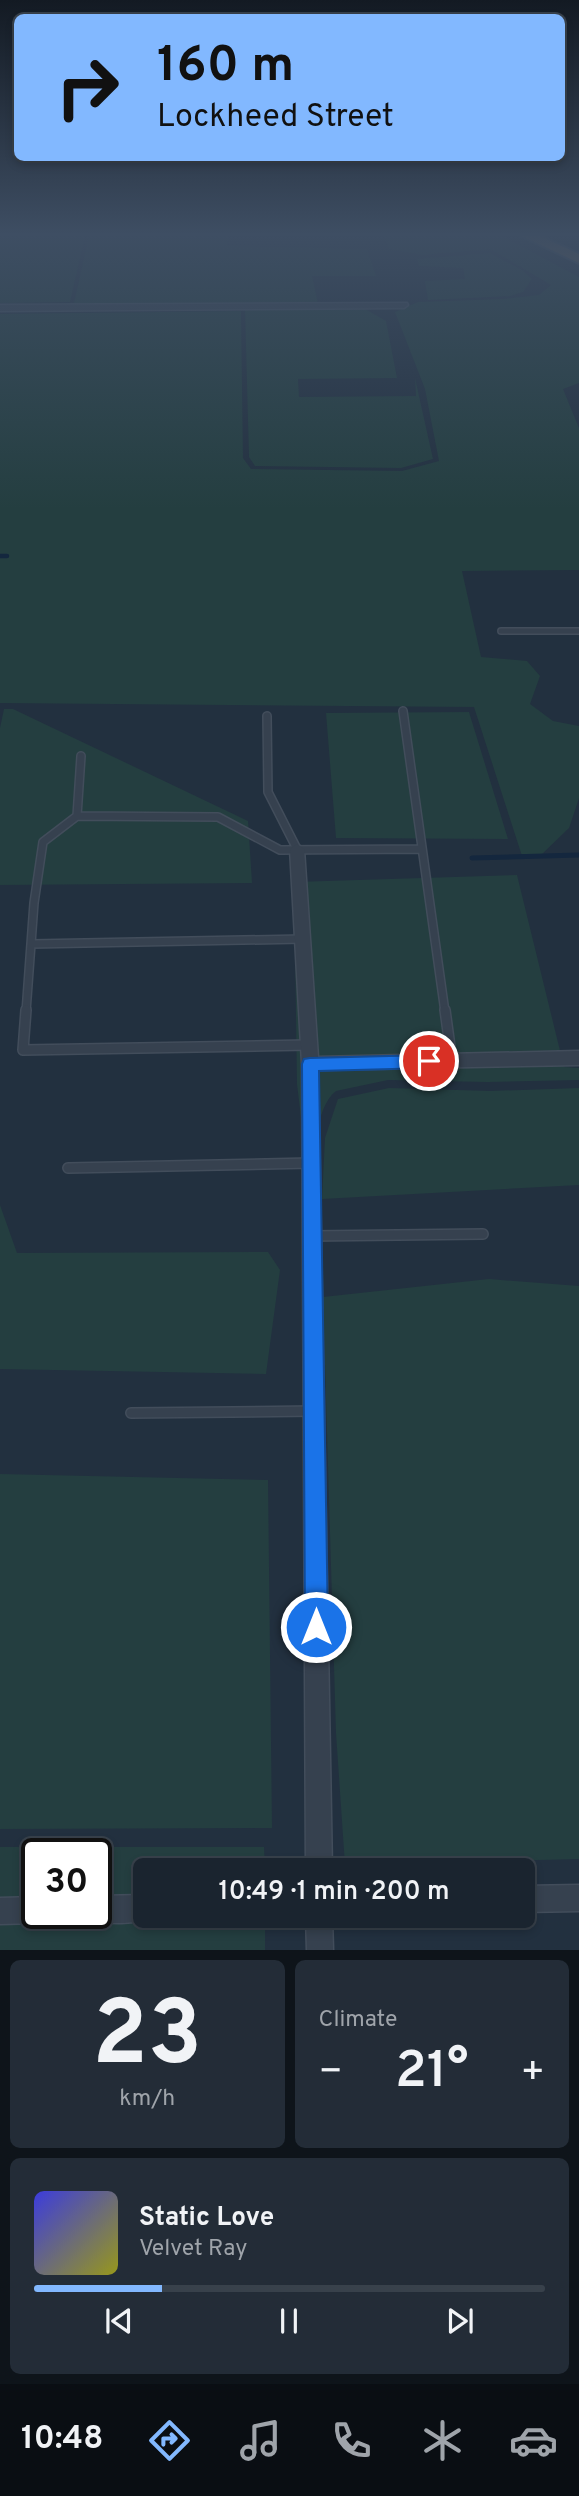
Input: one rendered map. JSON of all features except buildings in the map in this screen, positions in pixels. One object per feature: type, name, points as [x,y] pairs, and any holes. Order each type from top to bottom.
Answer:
[{"type":"street","points":[[297,849],[310,1055],[319,1858]]},
{"type":"street","points":[[310,1055],[452,1061],[579,1058]]},
{"type":"street","points":[[535,1899],[579,1898]]},
{"type":"street","points":[[112,1909],[133,1908]]},
{"type":"street","points":[[0,1911],[21,1910]]},
{"type":"street","points":[[320,1928],[320,1950]]},
{"type":"lane","points":[[501,631],[579,631]]},
{"type":"lane","points":[[403,711],[452,1061]]},
{"type":"lane","points":[[267,716],[268,792],[297,849]]},
{"type":"lane","points":[[77,817],[81,756]]},
{"type":"lane","points":[[310,1055],[23,1050],[43,842],[77,817],[218,817],[279,850],[422,849]]},
{"type":"lane","points":[[32,944],[303,939]]},
{"type":"lane","points":[[68,1168],[311,1163]]},
{"type":"lane","points":[[312,1236],[483,1234]]},
{"type":"lane","points":[[131,1413],[314,1411]]},
{"type":"green space","points":[[0,327],[241,327],[243,458],[251,469],[402,471],[439,461],[425,389],[401,327],[579,327],[579,383],[563,389],[579,428],[579,570],[462,571],[481,657],[527,661],[540,676],[530,704],[553,721],[579,726],[579,798],[569,828],[541,855],[522,856],[474,707],[0,703]]},
{"type":"green space","points":[[245,327],[387,327],[397,378],[298,379],[299,397],[416,396],[415,378],[433,459],[401,468],[255,466],[249,457]]},
{"type":"green space","points":[[4,709],[13,709],[248,821],[252,883],[0,885],[0,728]]},
{"type":"green space","points":[[469,712],[508,839],[336,838],[326,713]]},
{"type":"green space","points":[[517,875],[564,1067],[579,1068],[579,1080],[388,1080],[336,1091],[323,1110],[319,1123],[310,1193],[297,1084],[294,882]]},
{"type":"green space","points":[[389,1088],[490,1091],[579,1088],[579,1185],[322,1199],[325,1138],[338,1099]]},
{"type":"green space","points":[[0,1205],[17,1253],[268,1252],[280,1270],[266,1374],[0,1369]]},
{"type":"green space","points":[[489,1279],[579,1286],[579,1859],[345,1858],[336,1733],[323,1297]]},
{"type":"green space","points":[[0,1474],[268,1480],[272,1828],[0,1829]]},
{"type":"green space","points":[[0,1847],[21,1847],[21,1929],[112,1929],[112,1847],[264,1847],[264,1858],[133,1858],[133,1928],[265,1928],[265,1950],[0,1950]]},
{"type":"waterway","points":[[0,556],[7,556]]},
{"type":"waterway","points":[[472,858],[579,855]]},
{"type":"route","points":[[316,1627],[310,1064],[429,1061]]}]
